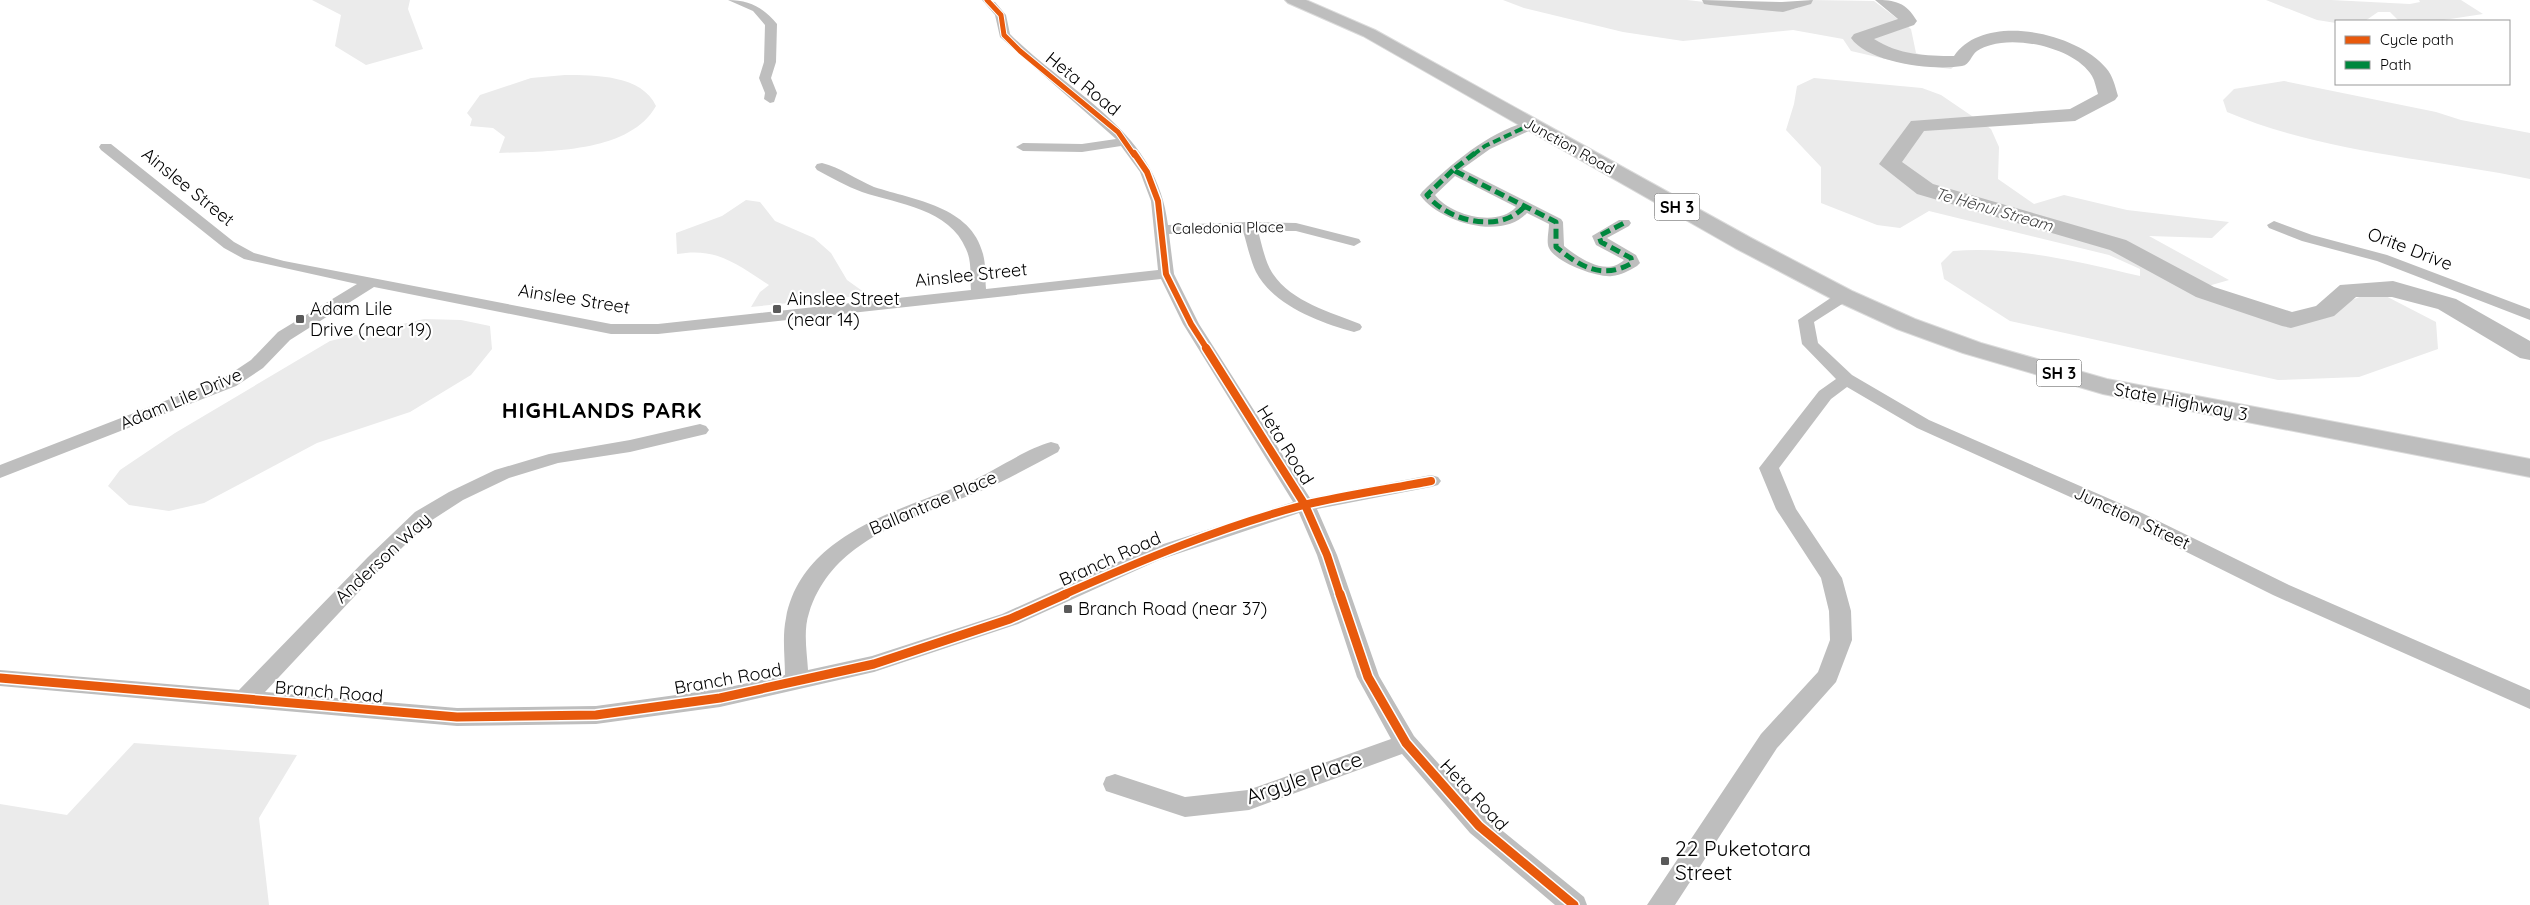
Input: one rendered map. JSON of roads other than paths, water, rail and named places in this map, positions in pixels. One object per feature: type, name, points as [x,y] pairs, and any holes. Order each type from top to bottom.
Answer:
[{"type":"highway","name":"Junction Road","points":[[1293,0],[1369,33],[1530,125],[1844,296]]},
{"type":"highway","name":"State Highway 3","points":[[1844,296],[1906,324],[1972,348],[2103,386],[2224,411],[2530,468]]},
{"type":"street","points":[[733,0],[757,9],[771,24],[770,62],[765,78],[771,93],[770,99]]},
{"type":"street","name":"Heta Road","points":[[987,0],[999,11],[1005,21],[1004,34],[1020,51],[1118,132],[1140,159],[1154,187],[1166,274],[1191,324],[1305,505],[1327,555],[1368,676],[1406,743],[1479,826],[1574,905]]},
{"type":"street","points":[[1524,207],[1518,215],[1498,222],[1460,217],[1430,203],[1427,195],[1453,170],[1485,146],[1530,125]]},
{"type":"street","points":[[1024,146],[1082,148],[1125,141]]},
{"type":"street","name":"Ainslee Street","points":[[106,147],[238,251],[264,261],[597,326],[624,329],[658,328],[1166,274]]},
{"type":"street","points":[[822,167],[843,180],[876,192],[912,201],[952,221],[974,249],[978,295]]},
{"type":"street","points":[[1453,170],[1556,222],[1556,247],[1564,254],[1608,272],[1621,270],[1632,263],[1631,258],[1601,242],[1599,236],[1624,223]]},
{"type":"street","name":"Orite Drive","points":[[2274,224],[2307,238],[2382,258],[2530,315]]},
{"type":"street","points":[[1249,226],[1266,277],[1283,293],[1310,309],[1354,327]]},
{"type":"street","name":"Caledonia Place","points":[[1160,230],[1249,226],[1296,227],[1354,242]]},
{"type":"street","name":"Adam Lile Drive","points":[[0,472],[230,382],[257,364],[284,336],[372,282]]},
{"type":"street","name":"Junction Street","points":[[1844,296],[1806,320],[1810,344],[1846,379],[1923,424],[2135,518],[2289,594],[2530,700]]},
{"type":"street","points":[[1660,905],[1769,741],[1828,676],[1841,640],[1840,611],[1831,578],[1786,509],[1769,468],[1825,395],[1846,379]]},
{"type":"street","name":"Anderson Way","points":[[243,700],[375,562],[422,517],[456,496],[502,474],[556,458],[630,446],[700,430]]},
{"type":"street","name":"Ballantrae Place","points":[[797,682],[797,614],[814,576],[849,541],[893,516],[980,485],[1052,448]]},
{"type":"street","name":"Branch Road","points":[[0,678],[457,717],[596,715],[720,698],[874,664],[1010,619],[1152,555],[1305,505],[1431,481]]},
{"type":"street","name":"Argyle Place","points":[[1115,784],[1185,807],[1248,800],[1406,743]]},
{"type":"waterway","name":"Te Hēnui Stream","points":[[1710,0],[1783,7],[1805,0]]},
{"type":"waterway","name":"Te Hēnui Stream","points":[[1883,0],[1903,12],[1908,21],[1860,38],[1879,50],[1921,62],[1960,61],[1970,47],[1987,40],[2004,37],[2039,39],[2057,44],[2087,60],[2101,74],[2108,96],[2075,115],[1918,125],[1890,164],[1925,189],[2118,245],[2205,292],[2291,320],[2325,311],[2349,290],[2393,289],[2447,304],[2530,352]]},
{"type":"place","name":"Ainslee Street (near 14)","points":[[777,309]]},
{"type":"place","name":"Adam Lile Drive (near 19)","points":[[300,319]]},
{"type":"place","name":"Branch Road (near 37)","points":[[1068,609]]},
{"type":"place","name":"22 Puketotara Street","points":[[1665,861]]},
{"type":"district","name":"HIGHLANDS PARK","points":[[602,410]]}]
